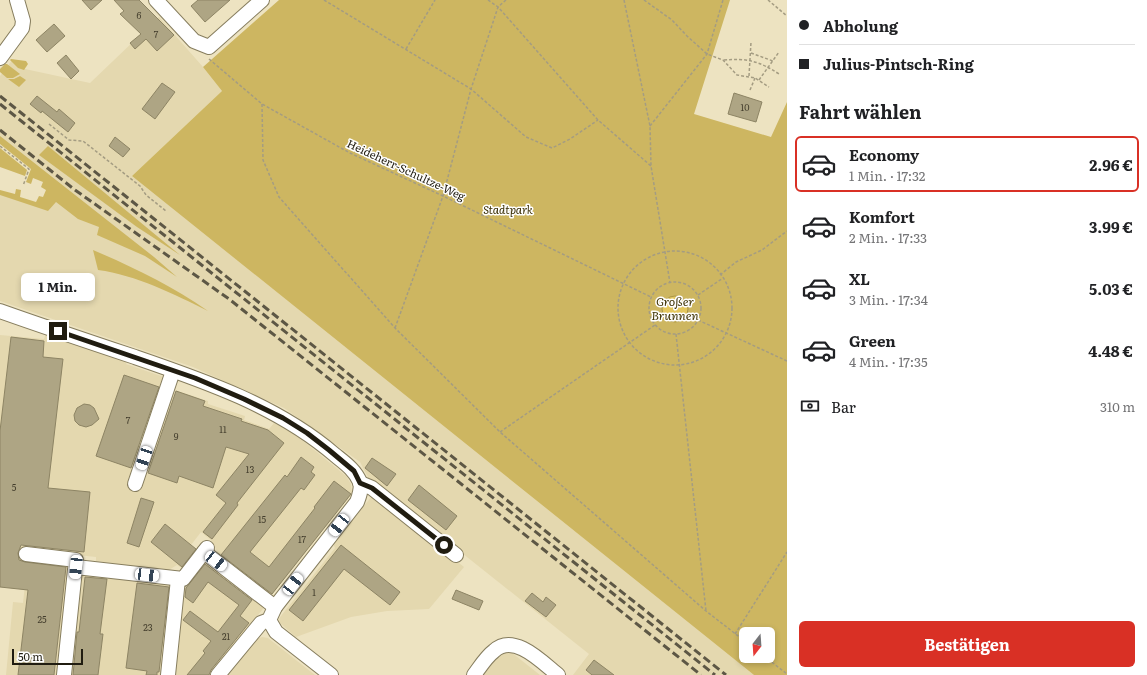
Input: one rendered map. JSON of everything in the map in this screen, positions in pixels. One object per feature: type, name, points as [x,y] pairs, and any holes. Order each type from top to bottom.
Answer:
[{"type":"street","points":[[2,54],[22,28],[23,21],[16,0]]},
{"type":"street","points":[[156,0],[194,41],[209,53],[262,0]]},
{"type":"street","points":[[0,311],[173,371],[244,399],[297,426],[354,471],[360,483],[357,502],[272,613],[261,623],[218,675]]},
{"type":"street","points":[[135,484],[173,371]]},
{"type":"street","points":[[360,483],[372,488],[456,555]]},
{"type":"street","points":[[76,567],[183,579],[205,550],[272,613],[276,632],[331,675]]},
{"type":"street","points":[[26,554],[76,560],[64,675]]},
{"type":"street","points":[[168,675],[178,579]]},
{"type":"street","points":[[474,675],[494,650],[501,647],[514,645],[528,651],[558,675]]},
{"type":"path","points":[[324,0],[471,89],[526,137],[552,148],[570,139],[598,120]]},
{"type":"path","points":[[406,49],[435,0]]},
{"type":"path","points":[[488,0],[498,7],[598,120],[651,166]]},
{"type":"path","points":[[395,328],[443,196],[471,89],[498,7],[506,0]]},
{"type":"path","points":[[624,0],[650,126],[651,166],[670,283]]},
{"type":"path","points":[[644,0],[672,20],[686,36],[707,54],[723,60],[750,60],[768,67],[779,74]]},
{"type":"path","points":[[650,126],[707,54],[723,0]]},
{"type":"path","points":[[768,0],[787,16]]},
{"type":"path","points":[[749,76],[751,42]]},
{"type":"path","points":[[759,80],[779,52]]},
{"type":"path","name":"Heideherr-Schultze-Weg","points":[[209,53],[262,104],[350,153],[443,196],[651,297]]},
{"type":"path","points":[[751,53],[773,61]]},
{"type":"path","points":[[723,60],[737,75],[755,78],[769,87]]},
{"type":"path","points":[[750,90],[755,78]]},
{"type":"path","points":[[262,104],[262,160],[279,197],[395,328],[500,432],[706,611],[739,637]]},
{"type":"path","points":[[49,124],[69,140],[83,141],[140,186],[146,195],[166,211]]},
{"type":"path","points":[[0,146],[29,169],[23,186]]},
{"type":"path","points":[[720,275],[736,262],[762,250],[787,231]]},
{"type":"path","points":[[673,251],[692,254],[709,263],[723,278],[730,295],[732,315],[726,333],[717,347],[702,358],[686,364],[668,365],[650,360],[635,350],[624,335],[618,318],[618,299],[623,283],[637,265],[654,255],[665,253],[673,251]]},
{"type":"path","points":[[698,296],[723,278]]},
{"type":"path","points":[[681,282],[688,285],[694,290],[701,304],[701,312],[694,326],[687,331],[676,334],[664,332],[655,325],[650,314],[649,307],[651,297],[659,287],[670,283],[681,282]]},
{"type":"path","points":[[698,320],[787,361]]},
{"type":"path","points":[[500,432],[655,325]]},
{"type":"path","points":[[676,334],[706,611]]},
{"type":"path","points":[[735,634],[787,552]]},
{"type":"path","points":[[773,663],[787,674]]},
{"type":"shaded area","points":[[159,17],[222,91],[132,176],[754,675],[573,675],[589,654],[369,479],[360,462],[284,408],[193,367],[0,301],[0,193],[42,206],[51,182],[0,141],[0,76],[13,59],[25,69],[90,83]]},
{"type":"shaded area","points":[[46,333],[127,360],[126,364],[167,378],[146,474],[175,390],[208,401],[208,404],[245,416],[244,420],[269,429],[274,423],[291,432],[346,476],[351,484],[352,494],[271,596],[219,555],[212,541],[201,532],[191,545],[199,551],[185,570],[177,565],[167,571],[96,561],[96,557],[22,549],[17,589],[0,586],[0,335],[44,339]]},
{"type":"shaded area","points":[[373,495],[464,567],[429,609],[387,611],[351,617],[296,637],[280,623],[279,619],[335,548],[333,543]]},
{"type":"shaded area","points":[[28,558],[71,563],[58,675],[6,675],[13,602],[23,603]]},
{"type":"shaded area","points":[[204,559],[266,605],[210,675],[175,675],[179,646],[181,593]]},
{"type":"shaded area","points":[[80,570],[172,581],[162,675],[68,675]]},
{"type":"shaded area","points":[[262,637],[268,638],[315,675],[225,675],[257,639]]},
{"type":"shaded area","points":[[506,651],[511,652],[540,675],[482,675],[498,655]]},
{"type":"green space","name":"Stadtpark","points":[[279,0],[730,0],[694,114],[771,137],[787,102],[787,675],[754,675],[739,663],[775,663],[775,627],[739,627],[739,663],[132,176],[222,91],[203,67]]},
{"type":"green space","points":[[10,60],[26,61],[28,64],[24,70],[18,68]]},
{"type":"green space","points":[[5,64],[20,74],[13,78],[7,78],[0,72],[0,69]]},
{"type":"green space","points":[[20,76],[26,80],[19,87],[8,79],[14,79]]},
{"type":"green space","points":[[0,136],[154,257],[177,277],[145,256],[97,235],[99,227],[78,219],[56,202],[48,211],[0,195],[0,190],[15,194],[16,189],[21,190],[20,197],[36,202],[39,196],[43,197],[46,190],[41,187],[43,182],[33,178],[31,184],[26,182],[31,169],[0,144]]},
{"type":"green space","points":[[48,146],[180,255],[137,227],[39,155]]},
{"type":"green space","points":[[0,148],[27,170],[25,176],[0,167]]},
{"type":"green space","points":[[93,250],[152,278],[180,293],[208,311],[141,281],[112,272],[98,270]]},
{"type":"water","name":"Großer Brunnen","points":[[675,296],[684,300],[688,309],[684,318],[675,322],[666,318],[662,309],[666,300]]},
{"type":"building","points":[[82,0],[102,0],[91,10]]},
{"type":"building","points":[[114,0],[139,0],[174,35],[157,51],[146,39],[135,49],[130,43],[141,34],[120,14],[124,11]]},
{"type":"building","points":[[198,0],[230,0],[205,22],[191,6]]},
{"type":"building","points":[[54,24],[65,36],[47,52],[36,40]]},
{"type":"building","points":[[66,55],[79,71],[71,79],[57,63]]},
{"type":"building","points":[[162,83],[175,92],[155,119],[142,109]]},
{"type":"building","points":[[734,93],[762,102],[756,122],[728,114]]},
{"type":"building","points":[[37,96],[57,112],[59,109],[75,123],[68,132],[42,111],[41,113],[30,104]]},
{"type":"building","points":[[115,137],[130,149],[123,157],[109,146]]},
{"type":"building","points":[[11,337],[44,341],[43,357],[63,359],[48,488],[90,492],[84,552],[21,545],[18,553],[19,560],[25,562],[66,567],[54,675],[18,675],[28,590],[0,587],[0,431]]},
{"type":"building","points":[[124,375],[159,387],[131,468],[96,456]]},
{"type":"building","points":[[176,391],[205,401],[203,406],[242,419],[241,421],[268,430],[284,443],[237,503],[238,505],[212,539],[203,532],[226,503],[216,495],[249,454],[226,447],[213,488],[179,476],[177,483],[148,473]]},
{"type":"building","points":[[84,404],[90,405],[94,408],[99,419],[92,425],[86,427],[79,425],[75,421],[74,415],[77,408]]},
{"type":"building","points":[[301,457],[314,467],[311,472],[315,475],[304,490],[301,488],[250,552],[269,567],[334,481],[351,494],[272,594],[221,555],[285,475],[287,477]]},
{"type":"building","points":[[372,458],[396,474],[387,486],[365,468]]},
{"type":"building","points":[[419,485],[457,516],[446,530],[408,500]]},
{"type":"building","points":[[141,498],[154,502],[139,547],[127,543]]},
{"type":"building","points":[[165,524],[196,549],[182,567],[151,542]]},
{"type":"building","points":[[341,545],[400,592],[390,605],[344,569],[303,621],[289,610]]},
{"type":"building","points":[[205,564],[252,600],[240,616],[249,623],[211,670],[209,675],[187,675],[205,653],[203,651],[211,641],[183,620],[190,611],[218,632],[239,605],[208,582],[193,603],[185,597],[186,588]]},
{"type":"building","points":[[85,577],[107,579],[100,634],[103,634],[98,675],[73,675],[77,632],[79,632]]},
{"type":"building","points":[[137,583],[169,587],[159,672],[157,672],[157,675],[146,675],[147,671],[126,668]]},
{"type":"building","points":[[456,590],[483,601],[479,610],[452,599]]},
{"type":"building","points":[[532,593],[543,602],[546,597],[556,605],[546,617],[525,601]]},
{"type":"building","points":[[594,660],[614,675],[592,675],[586,670]]},
{"type":"railway","points":[[0,96],[726,675]]},
{"type":"railway","points":[[0,104],[715,675]]},
{"type":"railway","points":[[0,130],[75,190],[229,299],[701,675]]},
{"type":"route","points":[[58,331],[195,378],[283,418],[297,426],[329,450],[354,471],[360,483],[372,488],[444,545]]}]
